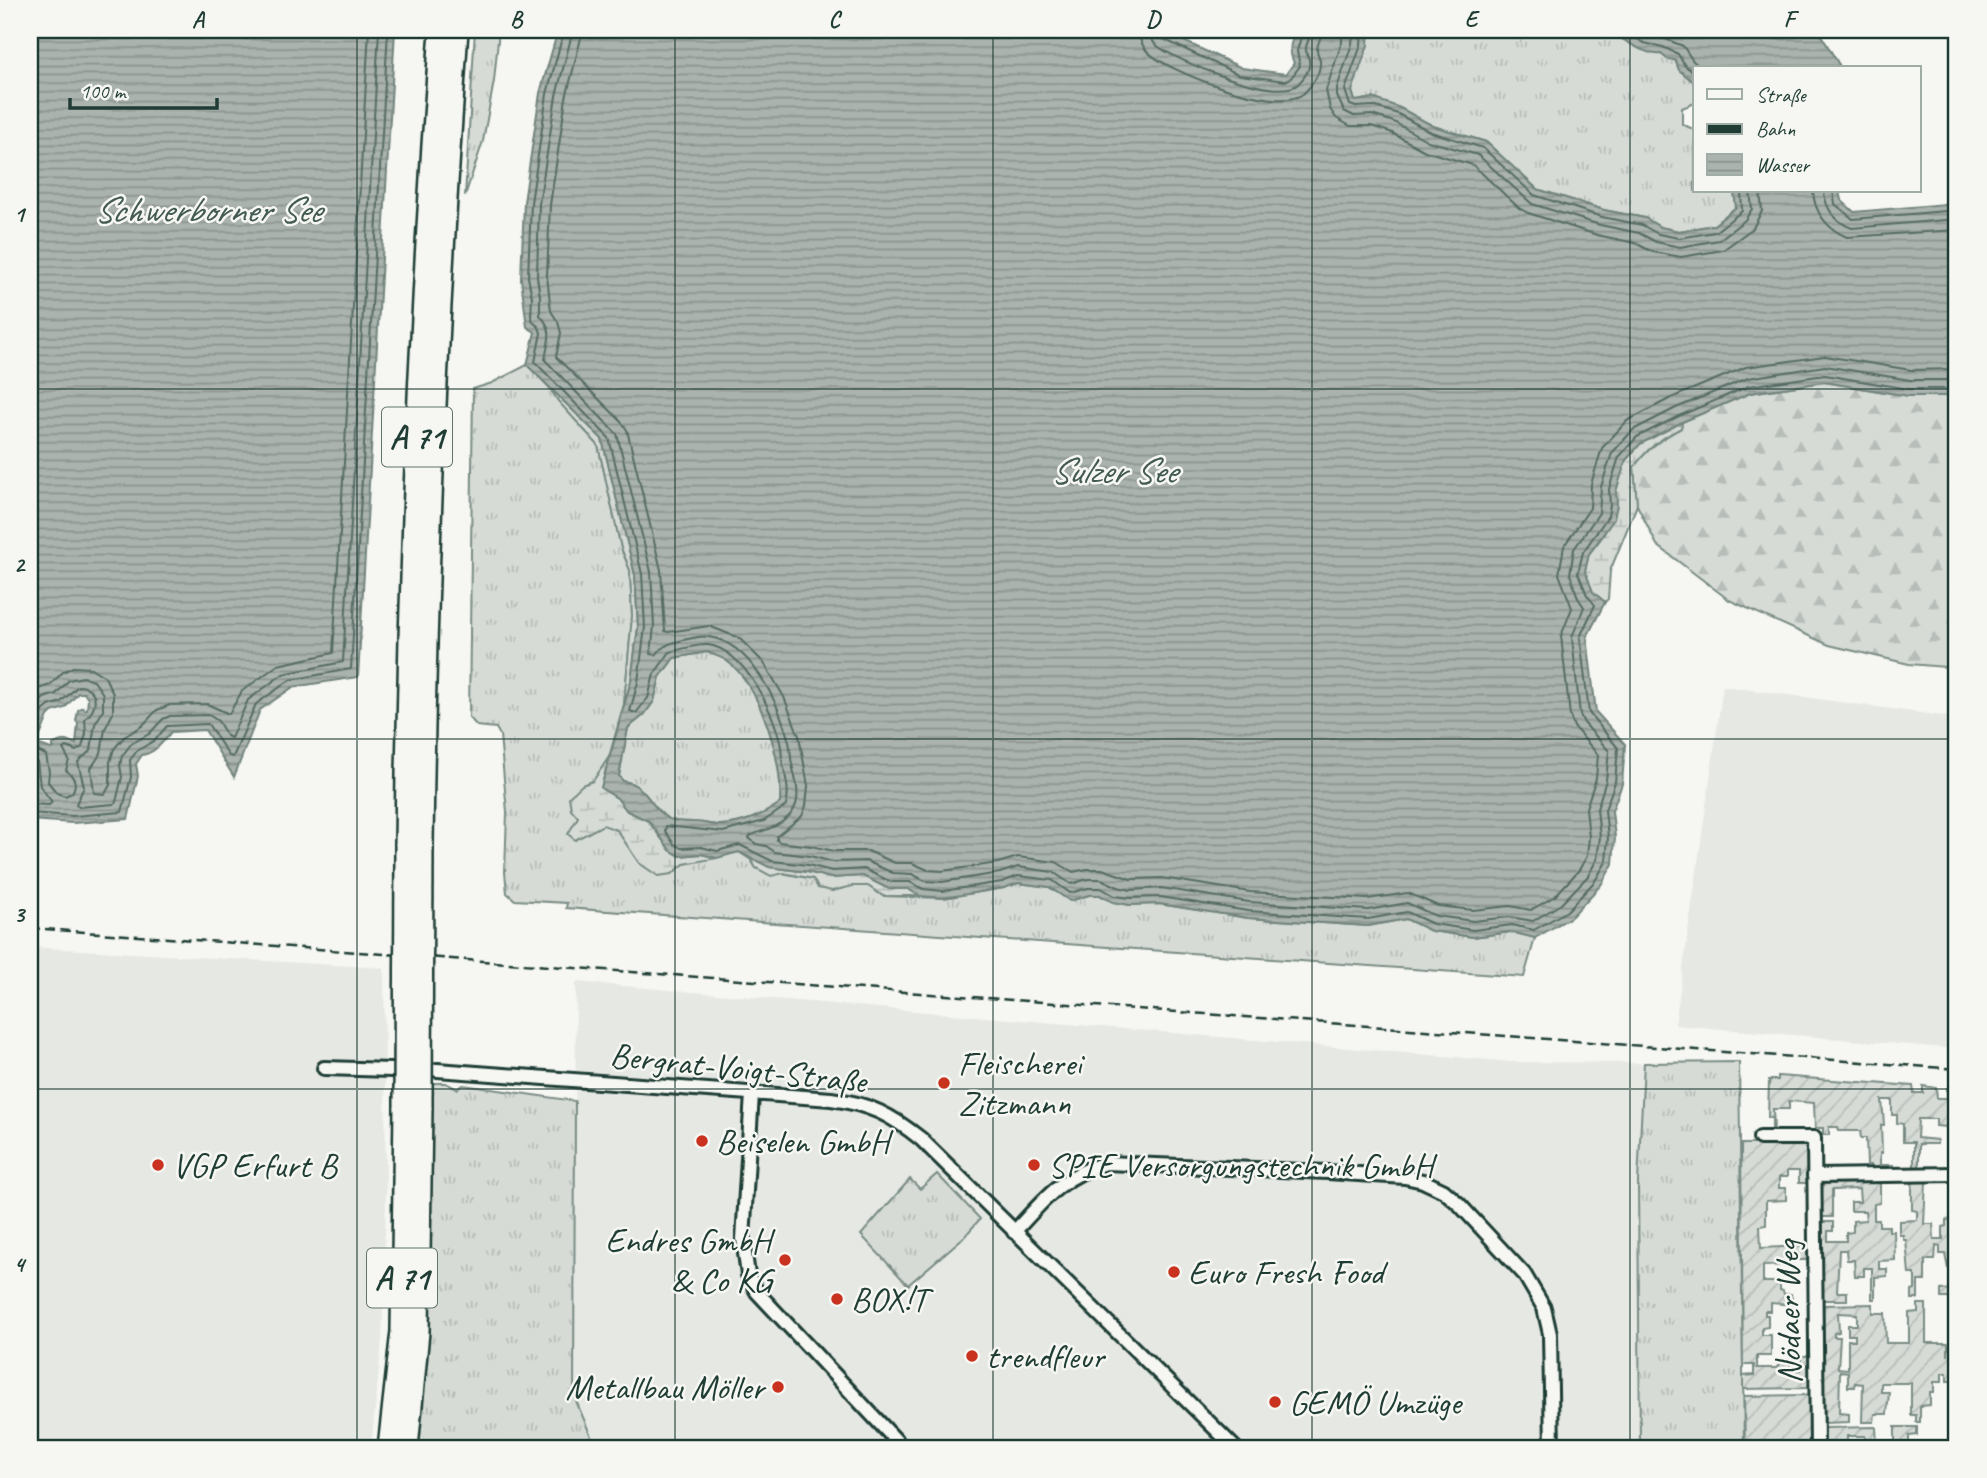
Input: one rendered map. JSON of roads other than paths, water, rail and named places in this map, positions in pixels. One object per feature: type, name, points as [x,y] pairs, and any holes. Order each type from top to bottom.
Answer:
[{"type":"highway","name":"A 71","points":[[407,1448],[418,1332],[413,1107],[414,845],[408,664],[418,396],[441,30]]},
{"type":"highway","name":"A 71","points":[[414,845],[435,396],[457,30]]},
{"type":"highway","name":"A 71","points":[[390,1448],[402,1331],[413,1107]]},
{"type":"street","points":[[324,1068],[392,1070]]},
{"type":"street","name":"Bergrat-Voigt-Straße","points":[[437,1070],[836,1099],[857,1102],[881,1111],[921,1139],[1234,1448]]},
{"type":"street","points":[[752,1094],[743,1218],[744,1259],[748,1275],[757,1292],[903,1448]]},
{"type":"street","name":"Nödaer Weg","points":[[1760,1139],[1814,1138],[1817,1448]]},
{"type":"street","points":[[1014,1232],[1060,1184],[1083,1170],[1105,1163],[1353,1174],[1423,1181],[1459,1204],[1524,1274],[1541,1301],[1549,1322],[1550,1334],[1552,1448]]},
{"type":"street","points":[[1814,1176],[1957,1174]]},
{"type":"water","name":"Schwerborner See","points":[[30,30],[395,30],[358,677],[293,687],[260,710],[234,777],[205,730],[171,732],[155,749],[142,755],[136,764],[138,776],[128,819],[73,823],[30,820]],"holes":[[[78,693],[84,693],[88,699],[87,709],[83,707],[78,710],[76,744],[62,741],[52,745],[54,748],[51,749],[37,744],[48,716],[65,708]]]},
{"type":"water","name":"Sulzer See","points":[[558,30],[1160,30],[1242,68],[1286,74],[1294,63],[1291,46],[1297,30],[1369,30],[1368,45],[1352,91],[1355,101],[1373,98],[1400,108],[1433,126],[1486,142],[1537,189],[1604,210],[1645,218],[1660,227],[1679,231],[1714,225],[1736,207],[1734,192],[1839,192],[1841,200],[1854,212],[1957,203],[1957,396],[1909,396],[1824,382],[1750,393],[1682,422],[1640,444],[1626,460],[1616,491],[1614,519],[1589,554],[1585,571],[1593,592],[1605,602],[1587,637],[1596,712],[1625,744],[1622,784],[1612,811],[1615,837],[1613,864],[1601,885],[1571,917],[1535,938],[1511,932],[1473,937],[1431,931],[1406,919],[1368,926],[1248,918],[1159,904],[1130,905],[1113,902],[1100,895],[1089,895],[1070,901],[1049,887],[1018,883],[1004,888],[943,898],[920,896],[908,889],[889,889],[863,876],[831,878],[769,867],[739,852],[717,858],[701,854],[680,856],[670,850],[649,821],[627,811],[617,798],[601,788],[631,681],[638,627],[635,575],[602,439],[527,365],[535,332],[527,327],[521,279],[524,202],[540,93]],"holes":[[[707,652],[723,658],[750,688],[768,727],[778,768],[780,803],[767,812],[728,825],[670,820],[661,814],[643,791],[623,781],[619,776],[628,728],[644,715],[654,701],[660,677],[674,658]]]},
{"type":"water","points":[[1609,30],[1818,30],[1840,66],[1693,66],[1693,81],[1679,70],[1675,60],[1642,50]]},
{"type":"railway","points":[[30,928],[1957,1069]]},
{"type":"place","name":"Fleischerei Zitzmann","points":[[944,1083]]},
{"type":"place","name":"Beiselen GmbH","points":[[702,1141]]},
{"type":"place","name":"VGP Erfurt B","points":[[158,1165]]},
{"type":"place","name":"SPIE Versorgungstechnik GmbH","points":[[1034,1165]]},
{"type":"place","name":"Endres GmbH & Co KG","points":[[785,1260]]},
{"type":"place","name":"Euro Fresh Food","points":[[1174,1272]]},
{"type":"place","name":"BOX!T","points":[[837,1299]]},
{"type":"place","name":"trendfleur","points":[[972,1356]]},
{"type":"place","name":"Metallbau Möller","points":[[778,1387]]},
{"type":"place","name":"GEMÖ Umzüge","points":[[1275,1402]]}]
